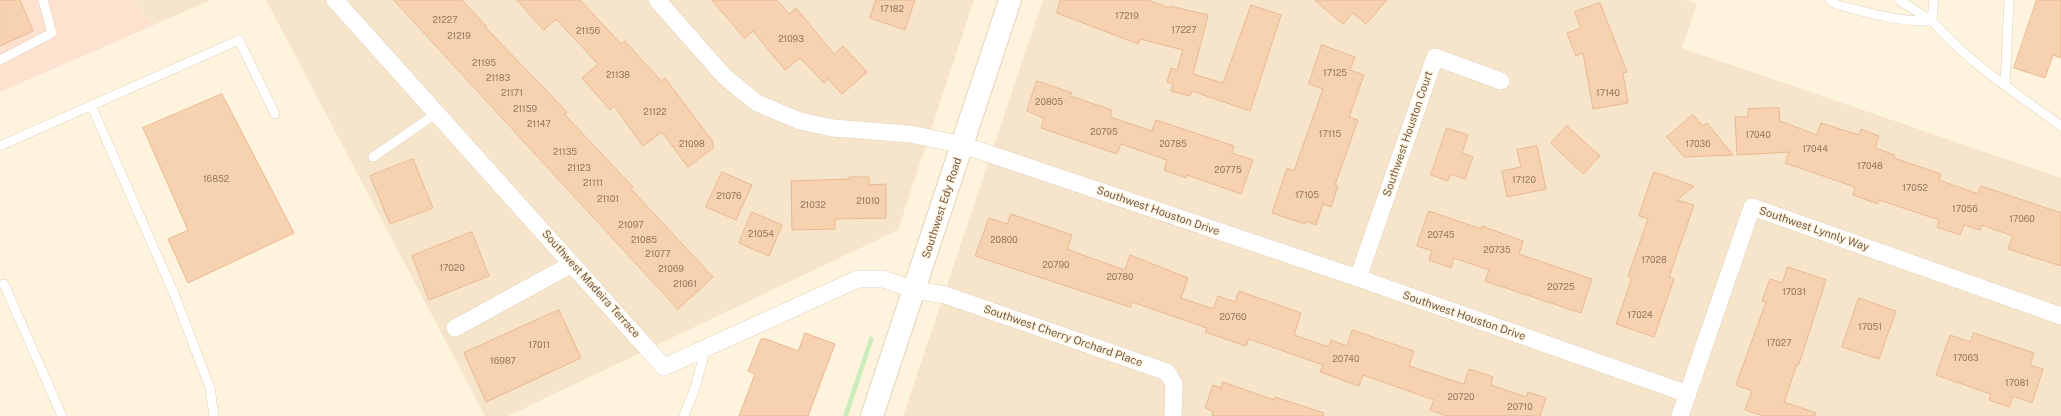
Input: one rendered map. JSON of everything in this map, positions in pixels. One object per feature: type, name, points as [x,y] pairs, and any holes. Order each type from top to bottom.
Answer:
[{"type":"main road","name":"Southwest Edy Road","points":[[872,416],[1010,0]]},
{"type":"street","name":"Southwest Madeira Terrace","points":[[335,0],[664,367],[858,279],[884,279],[915,290]]},
{"type":"street","name":"Southwest Houston Drive","points":[[657,0],[724,76],[757,103],[800,121],[833,128],[910,134],[963,145],[1358,278],[1688,394]]},
{"type":"street","name":"Southwest Houston Court","points":[[1358,278],[1435,57],[1501,81]]},
{"type":"street","name":"Southwest Lynnly Way","points":[[1680,416],[1752,207],[2061,316]]},
{"type":"street","points":[[455,328],[572,264]]},
{"type":"street","name":"Southwest Cherry Orchard Place","points":[[915,290],[945,295],[1167,372],[1174,384],[1173,416]]},
{"type":"lane","points":[[0,60],[52,33],[43,0]]},
{"type":"lane","points":[[1830,0],[1838,5],[1892,18],[1909,21],[1932,21]]},
{"type":"lane","points":[[1899,0],[1932,21],[1951,42],[2005,85],[2061,126]]},
{"type":"lane","points":[[1932,21],[1934,0]]},
{"type":"lane","points":[[2005,85],[2009,0]]},
{"type":"lane","points":[[0,146],[239,40],[275,114]]},
{"type":"lane","points":[[92,105],[175,296],[210,388],[214,416]]},
{"type":"lane","points":[[373,157],[437,113]]},
{"type":"lane","points":[[4,284],[62,416]]},
{"type":"lane","points":[[684,416],[695,388],[706,347]]},
{"type":"shaded area","points":[[0,0],[130,0],[154,25],[0,92]]},
{"type":"shaded area","points":[[130,0],[211,0],[154,25]]},
{"type":"shaded area","points":[[266,0],[974,0],[898,230],[508,416],[485,416]]},
{"type":"shaded area","points":[[1043,0],[1686,0],[1697,4],[1682,48],[2061,178],[2061,416],[903,416]]},
{"type":"green space","points":[[870,336],[874,338],[848,416],[843,416]]},
{"type":"building","points":[[0,0],[20,0],[33,31],[0,46]]},
{"type":"building","points":[[394,0],[462,0],[487,27],[486,28],[567,112],[565,115],[633,187],[631,189],[713,277],[678,309]]},
{"type":"building","points":[[517,0],[580,0],[621,44],[625,41],[661,81],[665,78],[713,142],[713,148],[688,167],[662,132],[643,146],[614,106],[610,110],[582,78],[598,64],[556,19],[544,30]]},
{"type":"building","points":[[712,0],[777,0],[789,14],[796,8],[834,54],[843,46],[867,72],[842,94],[828,79],[824,83],[800,58],[785,70],[753,31],[745,38]]},
{"type":"building","points":[[876,0],[915,0],[905,30],[870,18]]},
{"type":"building","points":[[1061,0],[1148,0],[1169,8],[1170,6],[1208,15],[1193,74],[1223,83],[1251,5],[1281,15],[1250,111],[1192,91],[1190,96],[1171,91],[1173,84],[1167,82],[1171,68],[1177,70],[1183,50],[1140,39],[1138,44],[1057,13]]},
{"type":"building","points":[[1315,0],[1387,0],[1366,24],[1353,13],[1343,24]]},
{"type":"building","points":[[2037,0],[2061,0],[2061,58],[2053,55],[2045,78],[2014,68]]},
{"type":"building","points":[[1600,3],[1627,72],[1623,73],[1628,103],[1593,109],[1583,53],[1576,56],[1567,33],[1581,28],[1575,12]]},
{"type":"building","points":[[1322,45],[1355,57],[1350,70],[1364,75],[1349,117],[1358,120],[1335,185],[1338,186],[1331,207],[1323,204],[1316,225],[1306,221],[1305,224],[1272,213],[1287,168],[1294,171],[1323,89],[1309,84]]},
{"type":"building","points":[[1037,81],[1072,93],[1070,96],[1112,110],[1110,117],[1152,131],[1156,120],[1234,146],[1232,153],[1253,160],[1241,194],[1187,175],[1186,178],[1164,170],[1167,160],[1121,144],[1117,154],[1041,128],[1044,118],[1027,111]]},
{"type":"building","points":[[222,94],[294,233],[188,283],[168,239],[188,230],[143,128]]},
{"type":"building","points":[[1779,108],[1780,121],[1817,135],[1821,123],[1859,135],[1861,129],[1879,136],[1875,148],[1895,155],[1894,158],[1941,174],[1939,180],[1978,194],[1981,186],[2061,213],[2061,266],[2008,249],[2013,236],[1982,225],[1980,230],[1964,225],[1960,235],[1937,227],[1939,220],[1879,200],[1878,204],[1853,195],[1855,187],[1785,163],[1789,152],[1737,155],[1735,117],[1748,117],[1748,109]]},
{"type":"building","points":[[1693,115],[1703,126],[1707,123],[1733,155],[1684,157],[1667,137]]},
{"type":"building","points":[[1567,126],[1600,156],[1583,174],[1551,143]]},
{"type":"building","points":[[1447,128],[1468,135],[1462,153],[1473,157],[1465,179],[1450,174],[1448,181],[1431,175]]},
{"type":"building","points":[[1537,146],[1546,189],[1507,197],[1502,171],[1521,167],[1517,150]]},
{"type":"building","points":[[413,159],[433,208],[390,224],[370,176]]},
{"type":"building","points":[[722,172],[752,185],[736,220],[706,207]]},
{"type":"building","points":[[1654,172],[1694,186],[1677,200],[1694,205],[1669,277],[1674,279],[1654,337],[1616,324],[1632,278],[1628,276],[1648,219],[1639,216]]},
{"type":"building","points":[[849,177],[869,177],[869,185],[886,184],[886,218],[835,219],[835,229],[792,230],[791,181],[849,179]]},
{"type":"building","points":[[1429,211],[1481,229],[1482,226],[1523,241],[1519,254],[1592,279],[1581,313],[1485,281],[1489,270],[1454,258],[1451,268],[1429,260],[1432,251],[1417,246]]},
{"type":"building","points":[[752,212],[782,225],[769,256],[739,243]]},
{"type":"building","points":[[1011,214],[1072,235],[1067,249],[1080,254],[1125,270],[1130,255],[1188,278],[1181,298],[1213,309],[1218,296],[1235,302],[1239,291],[1301,313],[1294,335],[1329,347],[1331,340],[1347,346],[1352,330],[1414,351],[1409,366],[1442,377],[1464,384],[1469,369],[1493,377],[1491,385],[1526,397],[1528,392],[1546,398],[1540,416],[1447,416],[1430,410],[1434,400],[1363,375],[1359,386],[1320,372],[1323,365],[1249,339],[1246,346],[1205,332],[1207,328],[1132,302],[1130,307],[975,256],[989,218],[1007,224]]},
{"type":"building","points":[[472,232],[489,276],[429,300],[412,256]]},
{"type":"building","points":[[1788,267],[1826,280],[1799,364],[1797,364],[1784,402],[1816,413],[1815,416],[1763,416],[1745,410],[1752,391],[1736,385],[1766,302],[1762,301],[1770,279],[1782,283]]},
{"type":"building","points":[[1859,298],[1896,311],[1879,359],[1842,347]]},
{"type":"building","points":[[559,310],[581,358],[486,402],[464,353]]},
{"type":"building","points":[[805,333],[835,344],[808,416],[739,416],[755,374],[748,371],[761,339],[766,339],[798,351]]},
{"type":"building","points":[[1974,333],[2034,353],[2030,365],[2043,369],[2032,403],[2013,396],[2009,407],[1989,400],[1991,394],[1936,375],[1950,335],[1970,342]]},
{"type":"building","points":[[1223,382],[1274,400],[1275,397],[1324,413],[1323,416],[1212,416],[1213,411],[1205,408],[1213,385],[1221,388]]}]
